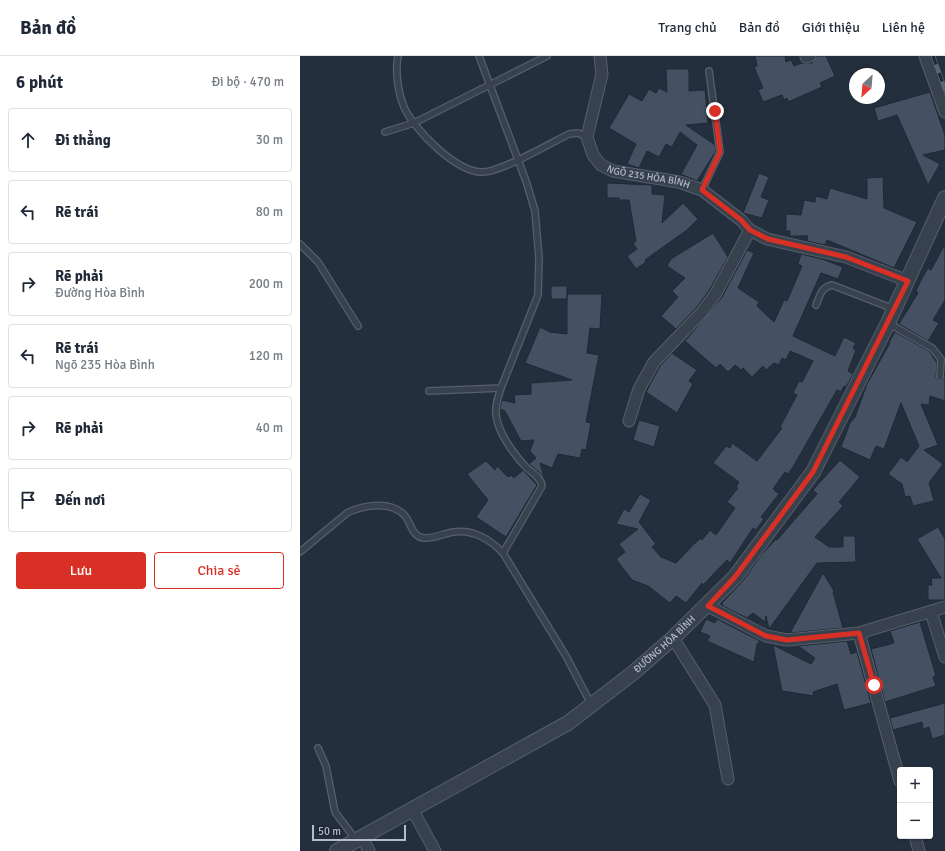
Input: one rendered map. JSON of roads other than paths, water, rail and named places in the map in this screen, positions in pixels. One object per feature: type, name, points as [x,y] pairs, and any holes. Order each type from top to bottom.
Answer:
[{"type":"street","points":[[587,137],[602,74],[600,56]]},
{"type":"street","points":[[925,56],[945,112]]},
{"type":"street","name":"NGÕ 235 HÒA BÌNH","points":[[587,137],[594,155],[601,166],[613,171],[679,182],[702,190],[741,220],[750,230],[768,239],[846,257],[908,281]]},
{"type":"street","name":"ĐƯỜNG HÒA BÌNH","points":[[337,851],[568,723],[633,673],[708,606],[735,577],[813,472],[888,323],[945,198]]},
{"type":"street","points":[[629,421],[639,389],[654,362],[702,312],[716,293],[750,230]]},
{"type":"street","points":[[708,606],[766,636],[787,640],[859,633],[945,607]]},
{"type":"street","points":[[931,612],[945,657]]},
{"type":"street","points":[[859,633],[897,769]]},
{"type":"street","points":[[673,638],[715,705],[728,779]]},
{"type":"street","points":[[412,809],[435,851]]},
{"type":"street","points":[[359,839],[370,851]]},
{"type":"street","points":[[916,839],[919,851]]},
{"type":"lane","points":[[398,56],[397,74],[404,107],[420,131],[462,167],[475,172],[485,172],[501,168],[569,134],[578,133],[587,137]]},
{"type":"lane","points":[[479,56],[518,159],[535,212],[539,258],[538,295],[501,388],[496,404],[496,417],[508,443],[525,466],[540,480],[542,486],[503,553]]},
{"type":"lane","points":[[385,132],[414,123],[547,56]]},
{"type":"lane","points":[[702,190],[720,152],[709,71]]},
{"type":"lane","points":[[300,244],[318,262],[358,326]]},
{"type":"lane","points":[[816,305],[822,290],[827,286],[832,285],[894,309]]},
{"type":"lane","points":[[888,323],[932,348],[941,359],[940,377]]},
{"type":"lane","points":[[429,391],[501,388]]},
{"type":"lane","points":[[300,552],[347,513],[354,509],[384,506],[399,510],[417,536],[423,538],[456,531],[472,533],[486,538],[495,544],[503,553],[566,656],[592,705]]},
{"type":"lane","points":[[318,748],[326,766],[335,812],[359,839]]},
{"type":"railway","points":[[933,56],[945,89]]}]
